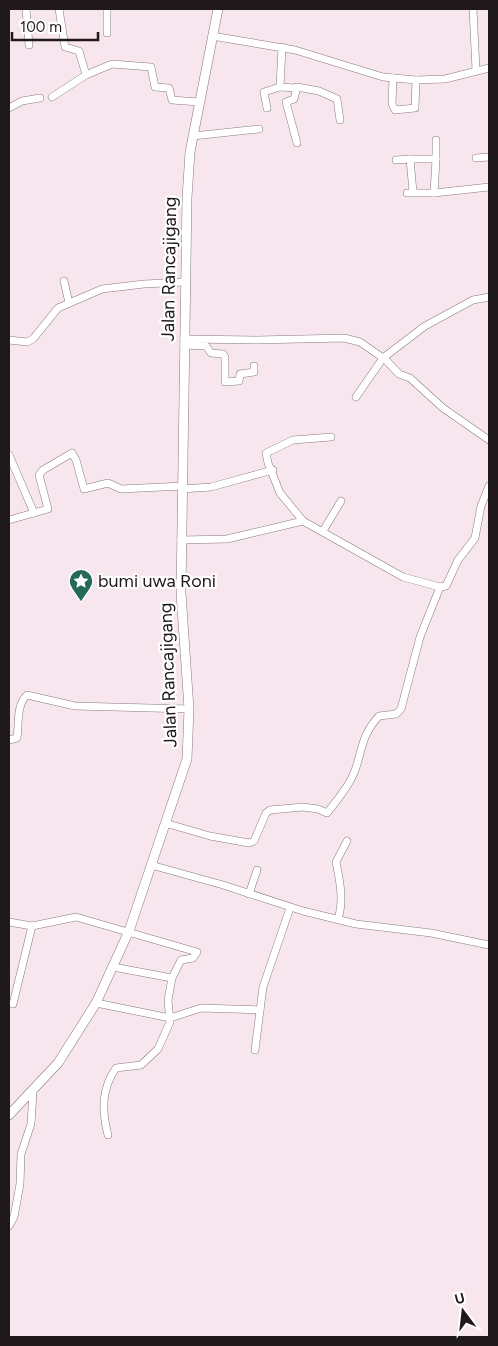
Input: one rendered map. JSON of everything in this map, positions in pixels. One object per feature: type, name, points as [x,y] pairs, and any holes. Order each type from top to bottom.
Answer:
[{"type":"main road","name":"Jalan Rancajigang","points":[[10,1112],[33,1092],[69,1048],[96,1003],[129,931],[187,759],[188,709],[182,637],[181,540],[184,282],[187,198],[193,136],[218,9]]},
{"type":"street","points":[[26,9],[29,45]]},
{"type":"street","points":[[59,9],[66,49],[79,51],[86,75]]},
{"type":"street","points":[[106,33],[107,9]]},
{"type":"street","points":[[473,9],[476,70]]},
{"type":"street","points":[[212,36],[282,47],[383,77],[416,80],[445,79],[489,68]]},
{"type":"street","points":[[280,87],[282,47]]},
{"type":"street","points":[[52,97],[86,75],[112,64],[151,67],[155,86],[169,88],[172,100],[199,102]]},
{"type":"street","points":[[393,78],[392,104],[395,110],[416,108],[416,80]]},
{"type":"street","points":[[267,108],[264,92],[280,87],[306,87],[338,99],[340,120]]},
{"type":"street","points":[[296,88],[294,99],[286,102],[297,143]]},
{"type":"street","points":[[9,108],[22,101],[40,98]]},
{"type":"street","points":[[193,136],[259,129]]},
{"type":"street","points":[[434,193],[436,140]]},
{"type":"street","points":[[476,158],[489,157]]},
{"type":"street","points":[[396,160],[436,159]]},
{"type":"street","points":[[410,160],[410,192],[434,193],[489,187]]},
{"type":"street","points":[[64,280],[69,303]]},
{"type":"street","points":[[9,340],[29,341],[44,329],[56,310],[102,290],[118,286],[184,282]]},
{"type":"street","points":[[356,397],[384,358],[426,326],[473,300],[489,297]]},
{"type":"street","points":[[184,342],[344,338],[360,342],[384,358],[399,374],[410,378],[443,408],[489,440]]},
{"type":"street","points":[[184,342],[206,346],[211,353],[223,354],[225,357],[225,382],[239,381],[240,374],[254,372],[254,366]]},
{"type":"street","points":[[331,437],[293,440],[270,450],[266,454],[280,493],[303,521],[403,577],[440,587],[446,586],[458,560],[475,538],[481,506],[489,486]]},
{"type":"street","points":[[9,520],[47,510],[40,473],[72,453],[76,460],[83,488],[108,483],[121,489],[211,487],[273,470]]},
{"type":"street","points":[[9,455],[34,513]]},
{"type":"street","points":[[323,531],[341,501]]},
{"type":"street","points":[[181,540],[224,539],[303,521]]},
{"type":"street","points":[[165,823],[210,836],[249,843],[254,841],[270,810],[303,807],[318,809],[327,813],[354,773],[365,734],[378,716],[396,714],[401,709],[420,637],[440,587]]},
{"type":"street","points":[[9,740],[17,738],[18,719],[24,698],[27,695],[76,706],[188,709]]},
{"type":"street","points":[[338,920],[341,909],[341,886],[336,862],[347,841]]},
{"type":"street","points":[[151,865],[290,908],[338,920],[380,928],[431,933],[489,945]]},
{"type":"street","points":[[249,894],[257,870]]},
{"type":"street","points":[[255,1050],[263,987],[290,908]]},
{"type":"street","points":[[9,922],[32,926],[73,916],[129,931],[154,941],[196,951],[194,957],[181,960],[172,978],[168,1000],[170,1018],[158,1050],[144,1063],[114,1070],[102,1106],[108,1135]]},
{"type":"street","points":[[14,1004],[32,926]]},
{"type":"street","points":[[113,967],[172,978]]},
{"type":"street","points":[[96,1003],[170,1018],[200,1008],[260,1010]]},
{"type":"street","points":[[9,1226],[14,1217],[20,1184],[21,1156],[32,1122],[33,1092]]},
{"type":"place","name":"bumi uwa Roni","points":[[81,602]]}]
